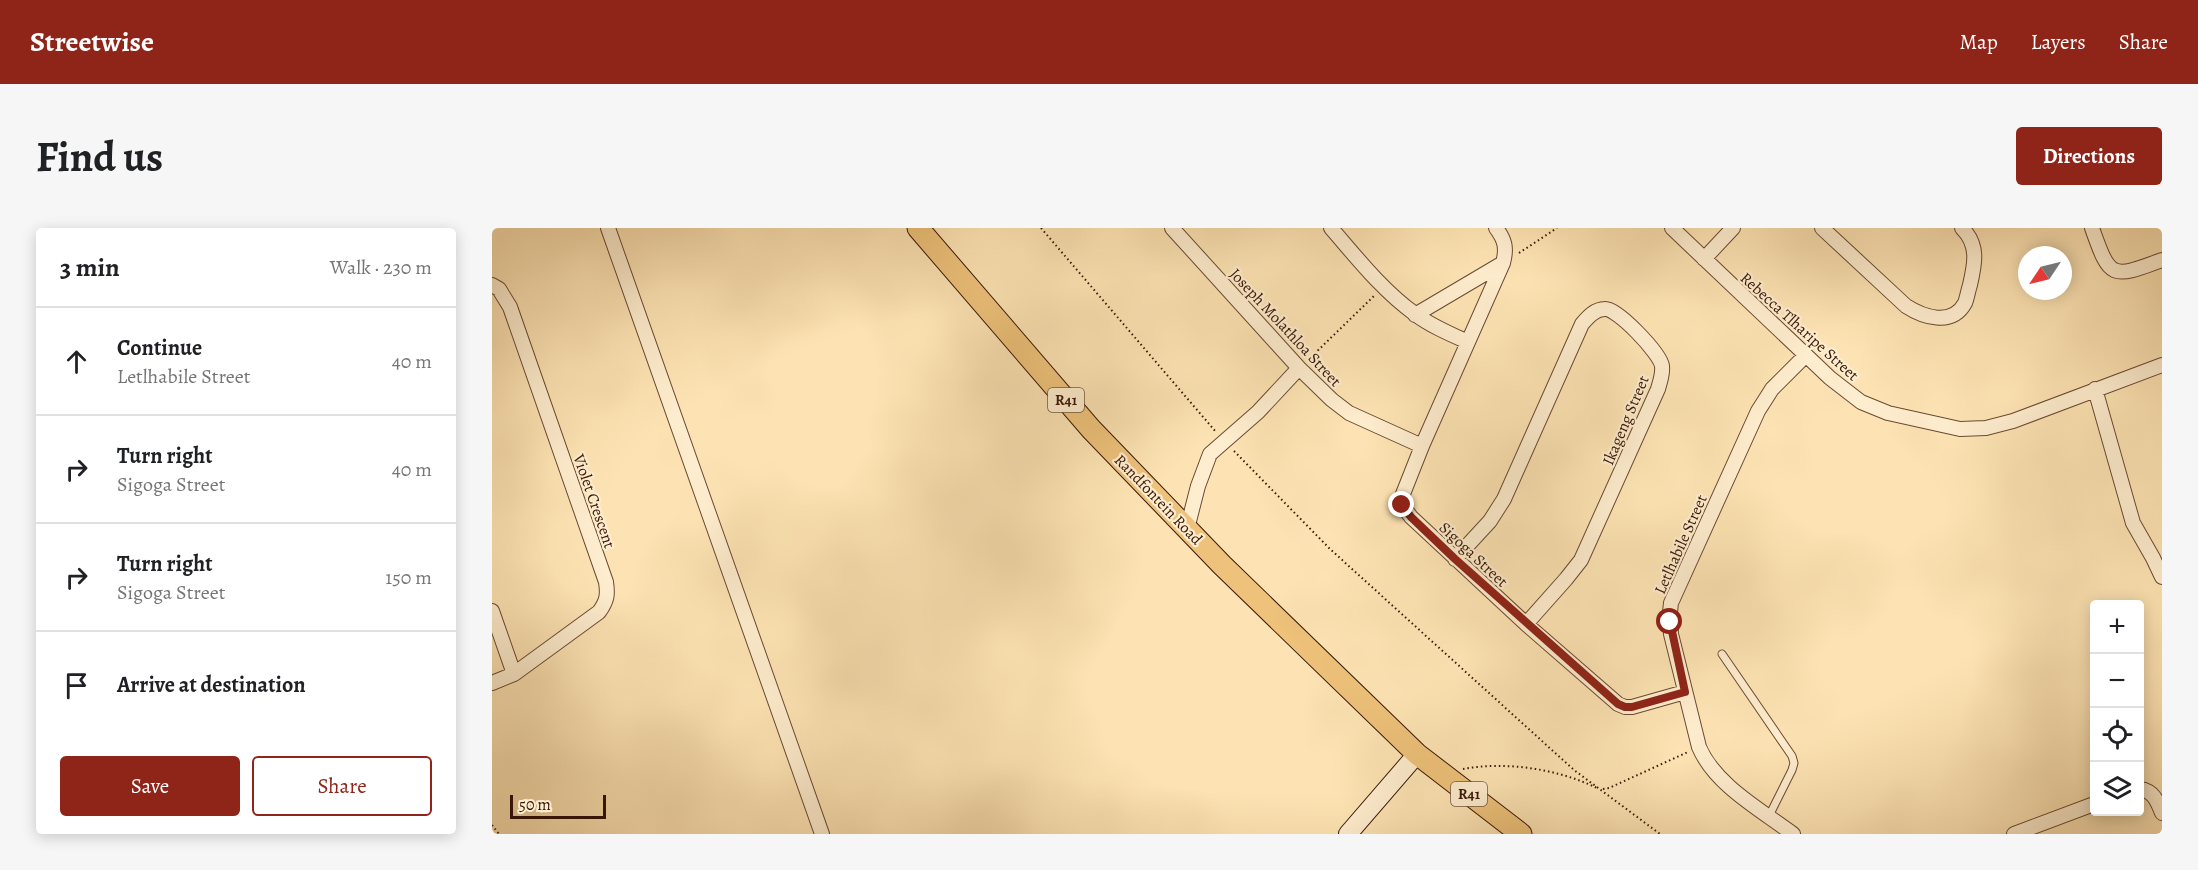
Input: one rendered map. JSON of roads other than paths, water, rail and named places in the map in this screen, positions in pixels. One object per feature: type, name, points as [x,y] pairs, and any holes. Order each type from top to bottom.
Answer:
[{"type":"main road","name":"Randfontein Road","points":[[918,228],[1091,429],[1187,529],[1417,754],[1521,834]]},
{"type":"street","name":"Joseph Molathloa Street","points":[[1172,228],[1299,368],[1332,400],[1349,413],[1422,446]]},
{"type":"street","points":[[1331,228],[1383,287],[1415,315],[1468,342]]},
{"type":"street","points":[[1415,315],[1503,263],[1506,252],[1505,243],[1496,228]]},
{"type":"street","name":"Rebecca Tlharipe Street","points":[[1672,228],[1805,356],[1847,392],[1871,407],[1888,413],[1960,429],[1986,429],[2162,365]]},
{"type":"street","points":[[1704,259],[1733,228]]},
{"type":"street","points":[[1822,228],[1906,306],[1920,315],[1942,318],[1953,315],[1965,303],[1975,265],[1975,248],[1962,228]]},
{"type":"street","points":[[2092,228],[2103,259],[2115,271],[2133,271],[2162,260]]},
{"type":"street","points":[[608,230],[822,834]]},
{"type":"street","name":"Sigoga Street","points":[[1503,263],[1422,446],[1401,499],[1402,505],[1411,517],[1455,559],[1618,704],[1632,707],[1685,692]]},
{"type":"street","name":"Violet Crescent","points":[[492,285],[499,289],[510,307],[606,582],[608,595],[599,612],[514,674],[492,683]]},
{"type":"street","name":"Ikageng Street","points":[[1455,559],[1490,521],[1504,499],[1582,324],[1589,316],[1601,309],[1608,309],[1616,313],[1650,345],[1659,357],[1662,365],[1658,389],[1581,560],[1526,624]]},
{"type":"street","name":"Letlhabile Street","points":[[1793,834],[1719,778],[1703,758],[1685,692],[1670,622],[1671,603],[1758,411],[1772,389],[1805,356]]},
{"type":"street","points":[[1187,529],[1207,459],[1214,448],[1274,397],[1299,368]]},
{"type":"street","points":[[2095,389],[2133,524],[2162,577]]},
{"type":"street","points":[[492,611],[514,674]]},
{"type":"street","points":[[1348,834],[1417,754]]},
{"type":"street","points":[[2144,790],[2154,796],[2162,813]]},
{"type":"street","points":[[2014,834],[2090,806]]},
{"type":"lane","points":[[1722,654],[1792,756],[1794,763],[1792,770],[1769,816]]}]
